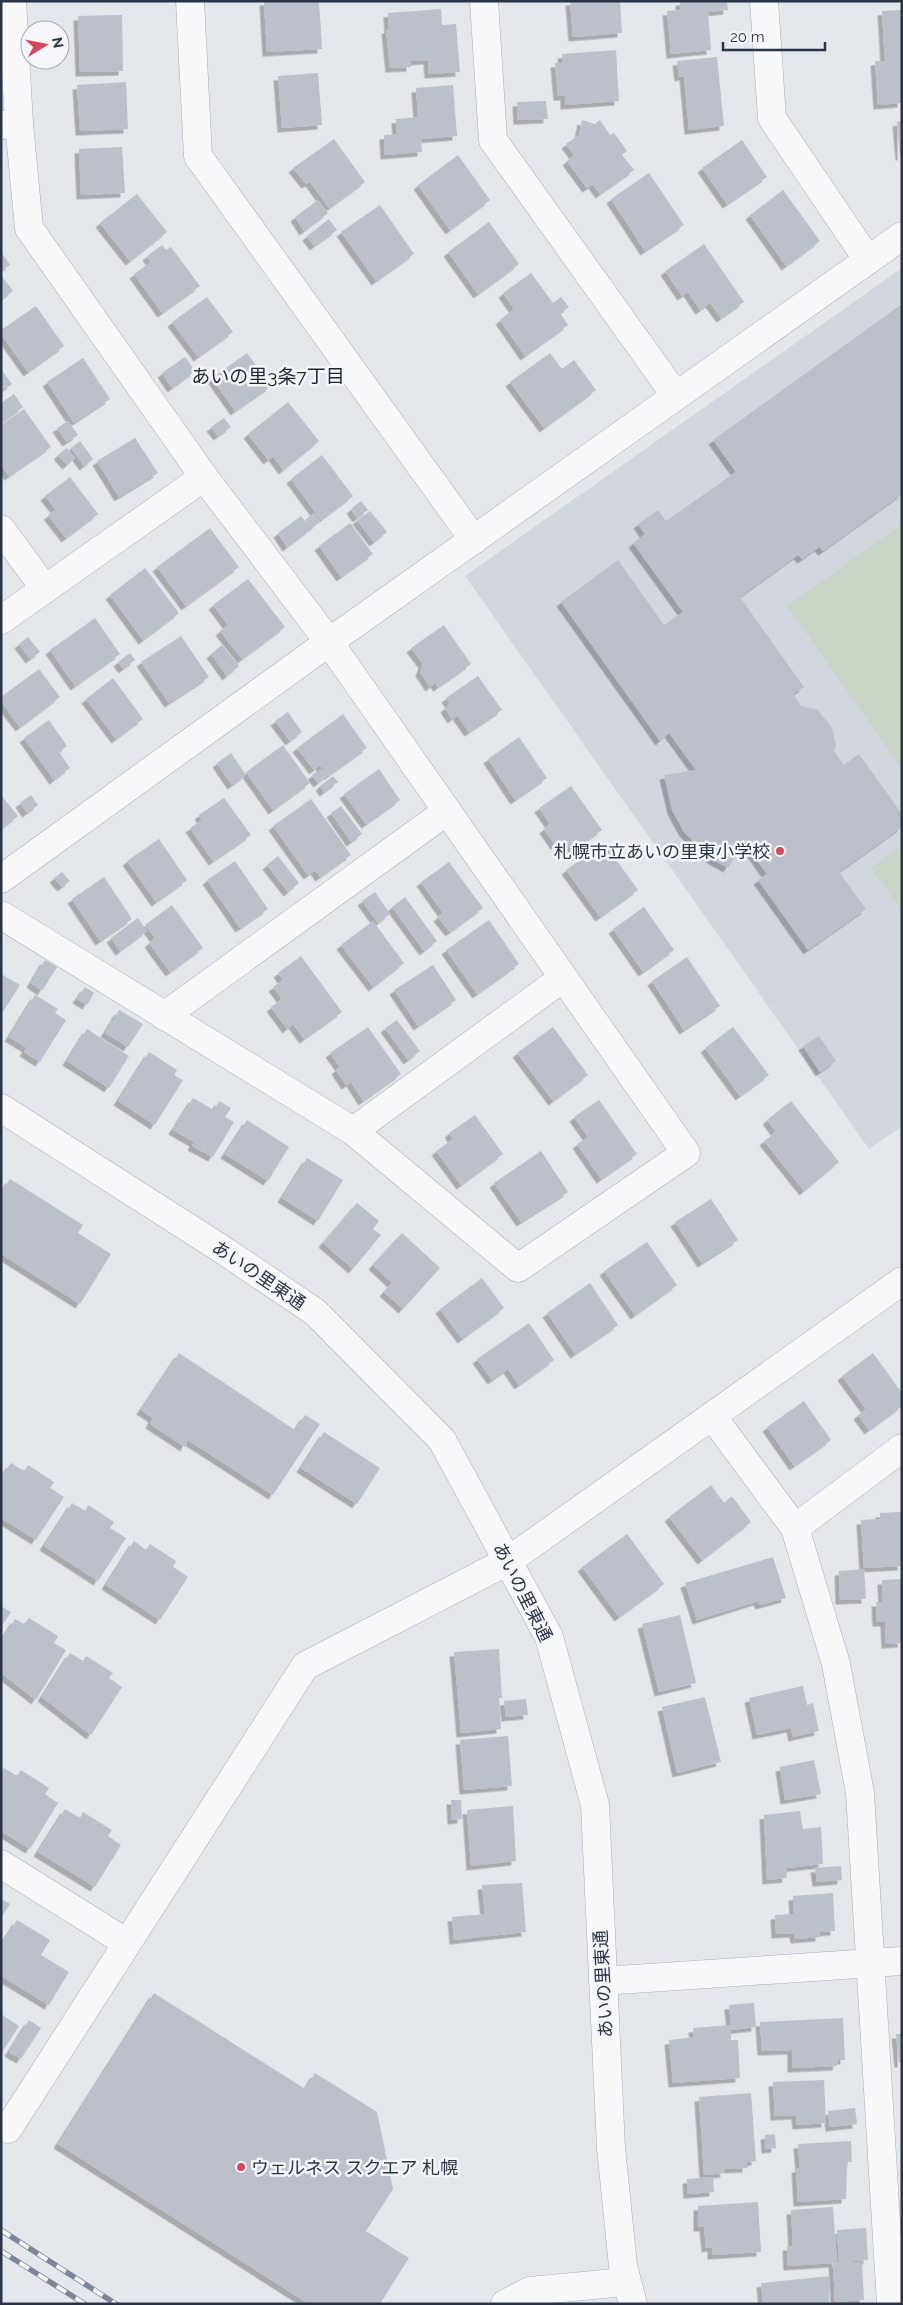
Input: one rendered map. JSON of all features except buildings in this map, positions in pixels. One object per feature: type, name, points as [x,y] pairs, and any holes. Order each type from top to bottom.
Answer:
[{"type":"street","points":[[1,915],[353,1130],[518,1268],[686,1153],[329,642],[204,477],[29,228],[10,125],[12,1]]},
{"type":"street","points":[[190,1],[198,156],[474,540]]},
{"type":"street","points":[[484,1],[493,140],[676,396]]},
{"type":"street","points":[[764,1],[772,118],[868,260]]},
{"type":"street","points":[[1,879],[329,642],[902,236]]},
{"type":"street","points":[[1,620],[204,477]]},
{"type":"street","points":[[1,529],[45,589]]},
{"type":"street","points":[[164,1016],[447,811]]},
{"type":"street","points":[[353,1130],[563,978]]},
{"type":"street","name":"あいの里東通","points":[[1,1108],[220,1248],[315,1312],[442,1440],[549,1637],[595,1805],[611,2148],[629,2293]]},
{"type":"street","points":[[1,2125],[8,2129],[304,1666],[508,1561],[902,1282]]},
{"type":"street","points":[[712,1416],[795,1528],[836,1664],[860,1793],[891,2304]]},
{"type":"street","points":[[795,1528],[902,1448]]},
{"type":"street","points":[[1,1864],[127,1943]]},
{"type":"street","points":[[603,1981],[902,1961]]},
{"type":"street","points":[[505,2304],[508,2300],[530,2291],[629,2293]]},
{"type":"shaded area","name":"札幌市立あいの里東小学校","points":[[902,268],[902,1126],[869,1149],[465,576]]},
{"type":"green space","points":[[902,524],[902,769],[787,606]]},
{"type":"green space","points":[[902,846],[902,911],[871,868]]},
{"type":"railway","points":[[1,2230],[116,2304]]},
{"type":"railway","points":[[1,2251],[85,2304]]},
{"type":"place","name":"札幌市立あいの里東小学校","points":[[780,851]]},
{"type":"place","name":"ウェルネス スクエア 札幌","points":[[241,2167]]},
{"type":"district","name":"あいの里3条7丁目","points":[[268,376]]}]
